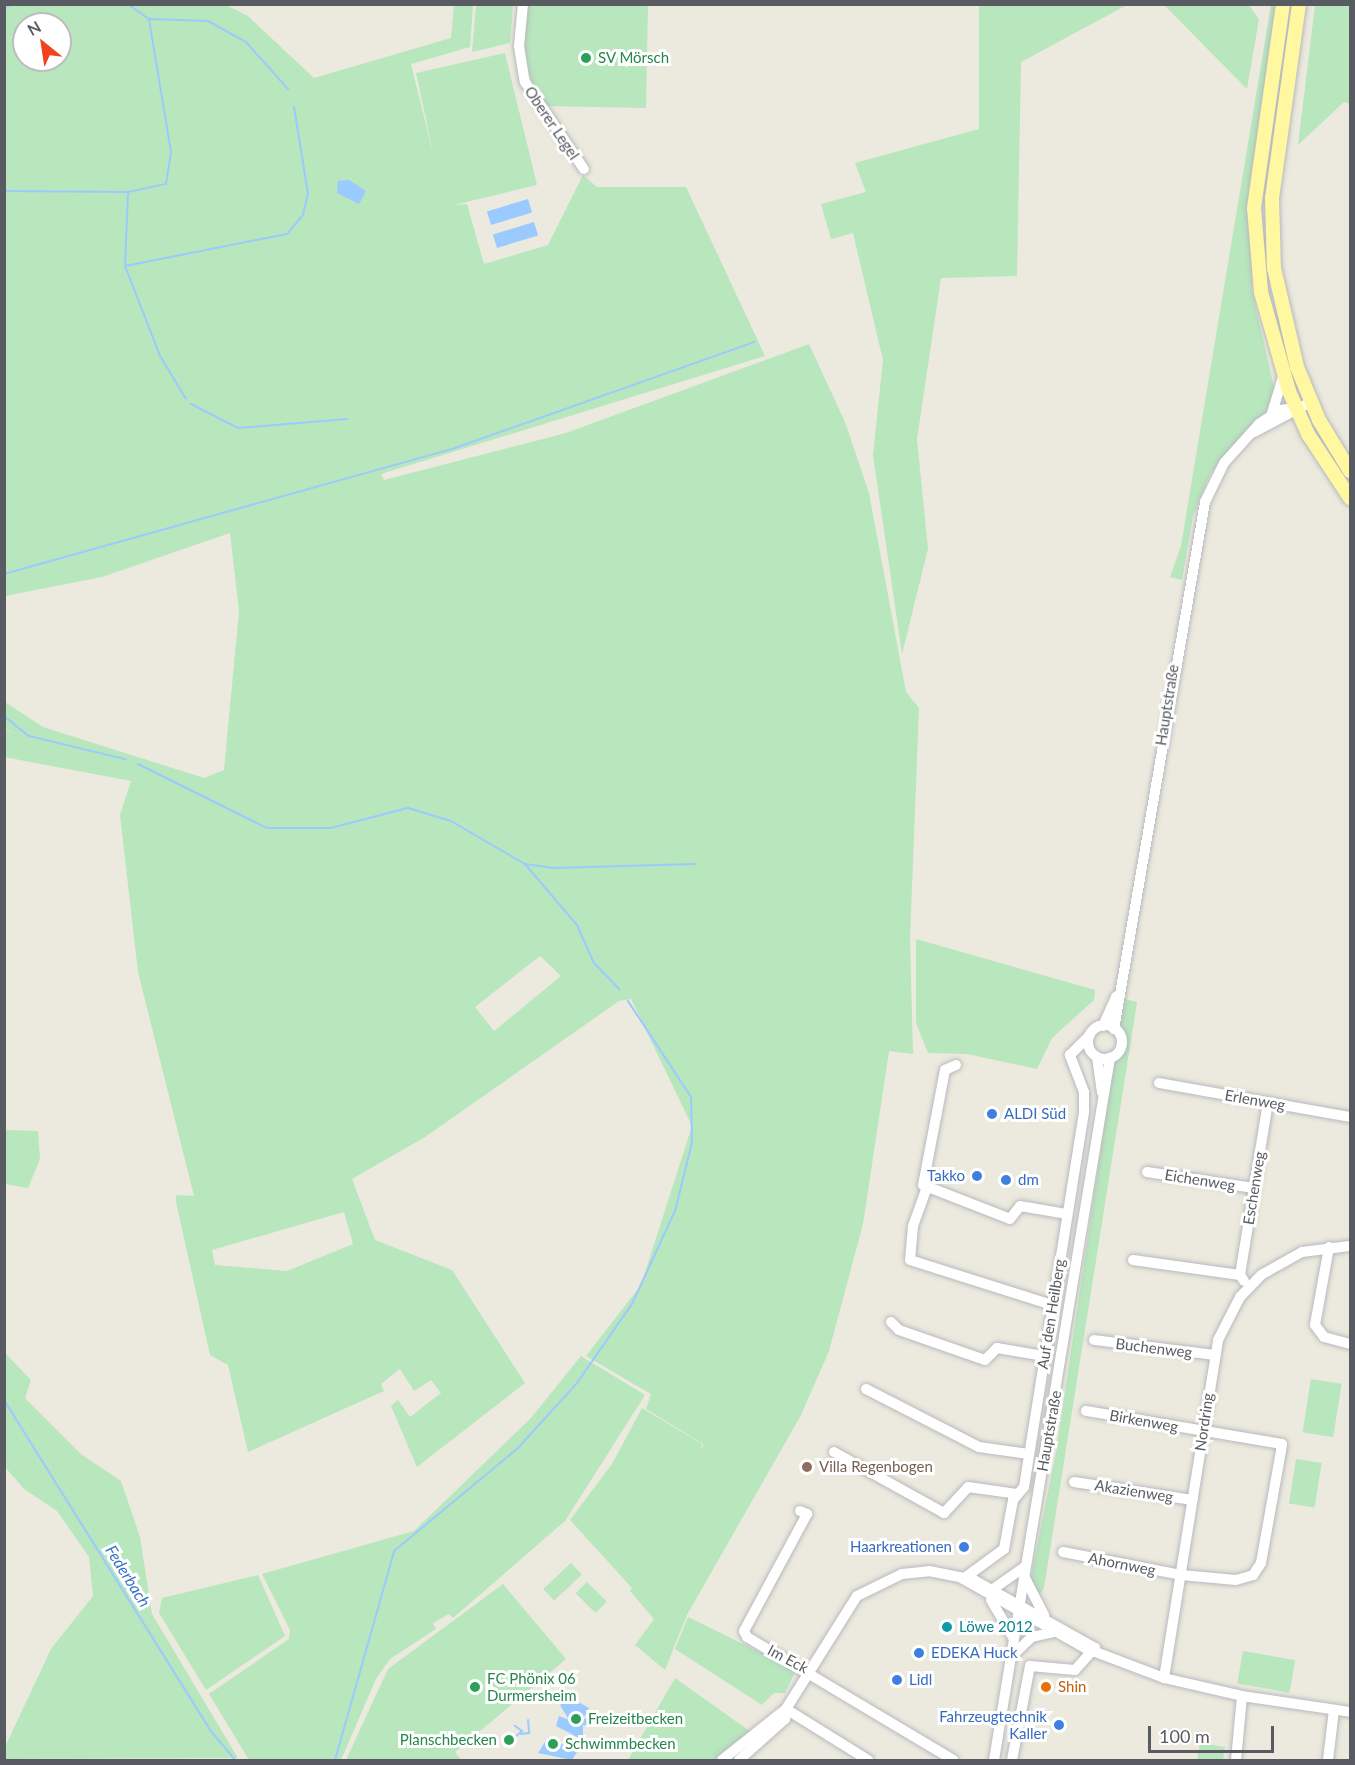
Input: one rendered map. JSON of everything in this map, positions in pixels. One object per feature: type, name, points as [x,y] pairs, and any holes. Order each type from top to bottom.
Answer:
[{"type":"main road","points":[[1283,4],[1254,207],[1261,292],[1283,377],[1296,408],[1350,498]]},
{"type":"main road","points":[[1300,7],[1278,141],[1272,228],[1286,334],[1311,402],[1350,471]]},
{"type":"street","name":"Oberer Legel","points":[[523,4],[519,46],[525,82],[584,169]]},
{"type":"street","points":[[1272,413],[1283,377]]},
{"type":"street","name":"Hauptstraße","points":[[1249,435],[1311,402]]},
{"type":"street","name":"Hauptstraße","points":[[994,1761],[1110,1058],[1121,1044],[1114,1029],[1198,524],[1212,482],[1249,435],[1272,413],[1296,408]]},
{"type":"street","name":"Hauptstraße","points":[[1103,1026],[1120,989]]},
{"type":"street","points":[[1110,1058],[1093,1053],[1071,1063],[1071,1049],[1103,1026],[1114,1029]]},
{"type":"street","name":"Hauptstraße","points":[[1090,1035],[1103,1102]]},
{"type":"street","name":"Auf den Heilberg","points":[[963,1579],[1004,1549],[1029,1454],[1085,1099],[1071,1063]]},
{"type":"street","points":[[956,1065],[945,1070],[922,1185],[1010,1219],[1020,1206],[1066,1214]]},
{"type":"street","name":"Erlenweg","points":[[1159,1083],[1350,1117]]},
{"type":"street","name":"Eschenweg","points":[[1240,1275],[1268,1102]]},
{"type":"street","name":"Eichenweg","points":[[1147,1172],[1254,1188]]},
{"type":"street","points":[[927,1187],[913,1226],[910,1260],[1052,1305]]},
{"type":"street","name":"Nordring","points":[[1164,1678],[1214,1355],[1230,1312],[1248,1286],[1284,1261],[1329,1247],[1350,1246]]},
{"type":"street","points":[[1329,1247],[1315,1325],[1324,1337],[1350,1344]]},
{"type":"street","points":[[1133,1260],[1240,1275],[1248,1286]]},
{"type":"street","points":[[891,1322],[899,1330],[985,1360],[997,1348],[1044,1356]]},
{"type":"street","name":"Buchenweg","points":[[1094,1340],[1214,1355]]},
{"type":"street","points":[[866,1389],[979,1447],[1029,1454]]},
{"type":"street","name":"Birkenweg","points":[[1086,1411],[1282,1444],[1261,1563],[1253,1575],[1236,1580],[1181,1575]]},
{"type":"street","points":[[834,1452],[944,1513],[968,1487],[1017,1494]]},
{"type":"street","name":"Akazienweg","points":[[1074,1482],[1193,1500]]},
{"type":"street","name":"Im Eck","points":[[800,1511],[807,1514],[744,1631],[953,1761]]},
{"type":"street","name":"Ahornweg","points":[[1063,1552],[1181,1575]]},
{"type":"street","points":[[991,1593],[1026,1565]]},
{"type":"street","points":[[722,1761],[740,1757],[785,1719],[786,1709],[857,1596],[871,1586],[921,1570],[963,1579],[1019,1608],[1054,1632],[1164,1678],[1242,1696],[1350,1712]]},
{"type":"street","points":[[1025,1577],[1046,1618]]},
{"type":"street","points":[[991,1593],[1014,1640]]},
{"type":"street","points":[[1019,1608],[1046,1618],[1095,1648]]},
{"type":"street","points":[[1011,1657],[1032,1637],[1054,1632]]},
{"type":"street","points":[[1012,1761],[1030,1666],[1075,1670],[1095,1648]]},
{"type":"street","points":[[1236,1761],[1242,1696]]},
{"type":"street","points":[[786,1709],[868,1761]]},
{"type":"street","points":[[1328,1761],[1334,1710]]},
{"type":"green space","points":[[5,5],[226,5],[248,16],[314,78],[451,38],[454,5],[473,5],[470,47],[411,64],[434,157],[416,73],[505,53],[537,185],[454,205],[467,204],[484,264],[548,245],[583,175],[597,187],[686,187],[765,356],[381,474],[384,480],[566,433],[809,344],[845,422],[869,493],[906,692],[919,708],[910,939],[913,1054],[889,1051],[863,1224],[829,1351],[801,1415],[687,1615],[665,1670],[635,1645],[654,1619],[630,1591],[684,1520],[632,1588],[570,1520],[612,1464],[642,1408],[702,1444],[701,1453],[703,1444],[646,1409],[651,1394],[586,1356],[641,1285],[692,1126],[631,999],[619,1001],[425,1137],[352,1179],[375,1240],[452,1270],[525,1383],[417,1467],[391,1406],[398,1400],[410,1417],[441,1393],[431,1380],[414,1391],[400,1369],[381,1384],[384,1391],[248,1452],[228,1365],[210,1355],[176,1202],[176,1195],[194,1196],[138,972],[120,815],[131,781],[4,757],[5,730],[15,733],[5,729],[5,702],[43,727],[204,778],[224,770],[239,611],[230,533],[102,577],[5,596]],"holes":[[[540,956],[561,976],[494,1031],[475,1007]],[[344,1212],[353,1244],[287,1271],[215,1265],[212,1250]]]},
{"type":"green space","points":[[476,5],[513,5],[510,43],[472,52]]},
{"type":"green space","name":"SV Mörsch","points":[[526,5],[648,5],[646,108],[544,106],[529,75],[523,42]]},
{"type":"green space","points":[[979,5],[1127,5],[1021,62],[1017,276],[941,278],[917,439],[928,549],[902,654],[873,455],[883,360],[853,233],[831,239],[821,204],[866,192],[855,163],[979,129]]},
{"type":"green space","points":[[1164,5],[1249,5],[1259,19],[1247,89]]},
{"type":"green space","points":[[1271,5],[1277,5],[1252,183],[1252,290],[1275,392],[1268,409],[1210,474],[1193,516],[1182,580],[1170,577],[1181,546]]},
{"type":"green space","points":[[1315,5],[1350,5],[1350,104],[1344,102],[1298,145]]},
{"type":"green space","points":[[916,939],[1095,990],[1094,1000],[1052,1038],[1037,1069],[967,1054],[928,1053],[916,1023]]},
{"type":"green space","points":[[1124,999],[1137,1002],[1044,1588],[1038,1597],[1031,1577],[1056,1452],[1114,1061],[1123,1043],[1118,1025]]},
{"type":"green space","points":[[5,1130],[38,1131],[40,1159],[28,1188],[5,1184]]},
{"type":"green space","points":[[4,1352],[31,1380],[25,1398],[82,1455],[121,1481],[140,1537],[152,1614],[238,1758],[5,1759],[5,1747],[51,1649],[93,1596],[89,1557],[57,1511],[24,1489],[5,1467]]},
{"type":"green space","points":[[581,1356],[645,1395],[565,1521],[453,1618],[449,1614],[433,1623],[436,1629],[390,1659],[376,1679],[341,1760],[249,1760],[209,1694],[289,1639],[290,1630],[262,1574],[414,1531],[531,1418]]},
{"type":"green space","points":[[1311,1379],[1342,1384],[1333,1437],[1303,1432]]},
{"type":"green space","points":[[1296,1459],[1322,1463],[1315,1508],[1289,1503]]},
{"type":"green space","points":[[571,1563],[582,1575],[554,1601],[543,1589]]},
{"type":"green space","points":[[258,1575],[285,1636],[206,1690],[159,1613],[162,1598]]},
{"type":"green space","points":[[587,1582],[607,1602],[595,1613],[576,1593]]},
{"type":"green space","name":"FC Phönix 06 Durmersheim","points":[[503,1584],[566,1659],[455,1752],[461,1760],[346,1760],[388,1669]]},
{"type":"green space","points":[[688,1617],[796,1670],[785,1693],[774,1693],[762,1705],[675,1649]]},
{"type":"green space","points":[[1243,1651],[1295,1660],[1289,1693],[1237,1683]]},
{"type":"green space","points":[[675,1678],[751,1732],[717,1760],[628,1760]]},
{"type":"green space","points":[[1200,1743],[1225,1747],[1223,1760],[1197,1760]]},
{"type":"water","points":[[349,180],[366,191],[359,204],[337,193],[338,181]]},
{"type":"water","points":[[528,199],[532,212],[491,225],[487,212]]},
{"type":"water","points":[[534,222],[538,235],[497,248],[493,235]]},
{"type":"water","name":"Freizeitbecken","points":[[571,1698],[589,1708],[583,1719],[592,1717],[596,1726],[583,1725],[583,1740],[556,1726],[559,1716],[569,1720],[560,1705]]},
{"type":"water","name":"Schwimmbecken","points":[[548,1737],[577,1752],[572,1760],[538,1753]]},
{"type":"waterway","points":[[4,7],[16,4]]},
{"type":"waterway","points":[[128,4],[149,19],[208,21],[246,42],[288,89]]},
{"type":"waterway","points":[[4,191],[128,192],[166,184],[171,152],[149,19]]},
{"type":"waterway","points":[[125,266],[287,234],[303,215],[308,194],[294,107]]},
{"type":"waterway","points":[[128,192],[125,266],[160,356],[186,399]]},
{"type":"waterway","points":[[4,574],[455,448],[755,342]]},
{"type":"waterway","points":[[191,404],[238,428],[347,419]]},
{"type":"waterway","points":[[4,716],[29,736],[125,759]]},
{"type":"waterway","points":[[138,764],[267,828],[331,828],[408,808],[451,821],[525,864],[552,868],[696,864]]},
{"type":"waterway","points":[[525,864],[577,925],[594,963],[620,990]]},
{"type":"waterway","points":[[335,1760],[394,1551],[517,1449],[577,1383],[632,1304],[675,1211],[692,1143],[691,1097],[628,1001]]},
{"type":"waterway","name":"Federbach","points":[[4,1400],[210,1730],[235,1760]]},
{"type":"waterway","points":[[521,1734],[529,1733],[528,1720]]},
{"type":"waterway","points":[[514,1738],[522,1731],[515,1726]]},
{"type":"place","name":"SV Mörsch","points":[[586,58]]},
{"type":"place","name":"ALDI Süd","points":[[992,1114]]},
{"type":"place","name":"Takko","points":[[977,1176]]},
{"type":"place","name":"dm","points":[[1006,1180]]},
{"type":"place","name":"Villa Regenbogen","points":[[807,1467]]},
{"type":"place","name":"Haarkreationen","points":[[964,1547]]},
{"type":"place","name":"Löwe 2012","points":[[947,1627]]},
{"type":"place","name":"EDEKA Huck","points":[[919,1653]]},
{"type":"place","name":"Lidl","points":[[897,1680]]},
{"type":"place","name":"FC Phönix 06 Durmersheim","points":[[475,1687]]},
{"type":"place","name":"Shin","points":[[1046,1687]]},
{"type":"place","name":"Freizeitbecken","points":[[576,1719]]},
{"type":"place","name":"Fahrzeugtechnik Kaller","points":[[1059,1725]]},
{"type":"place","name":"Planschbecken","points":[[509,1740]]},
{"type":"place","name":"Schwimmbecken","points":[[553,1744]]}]
